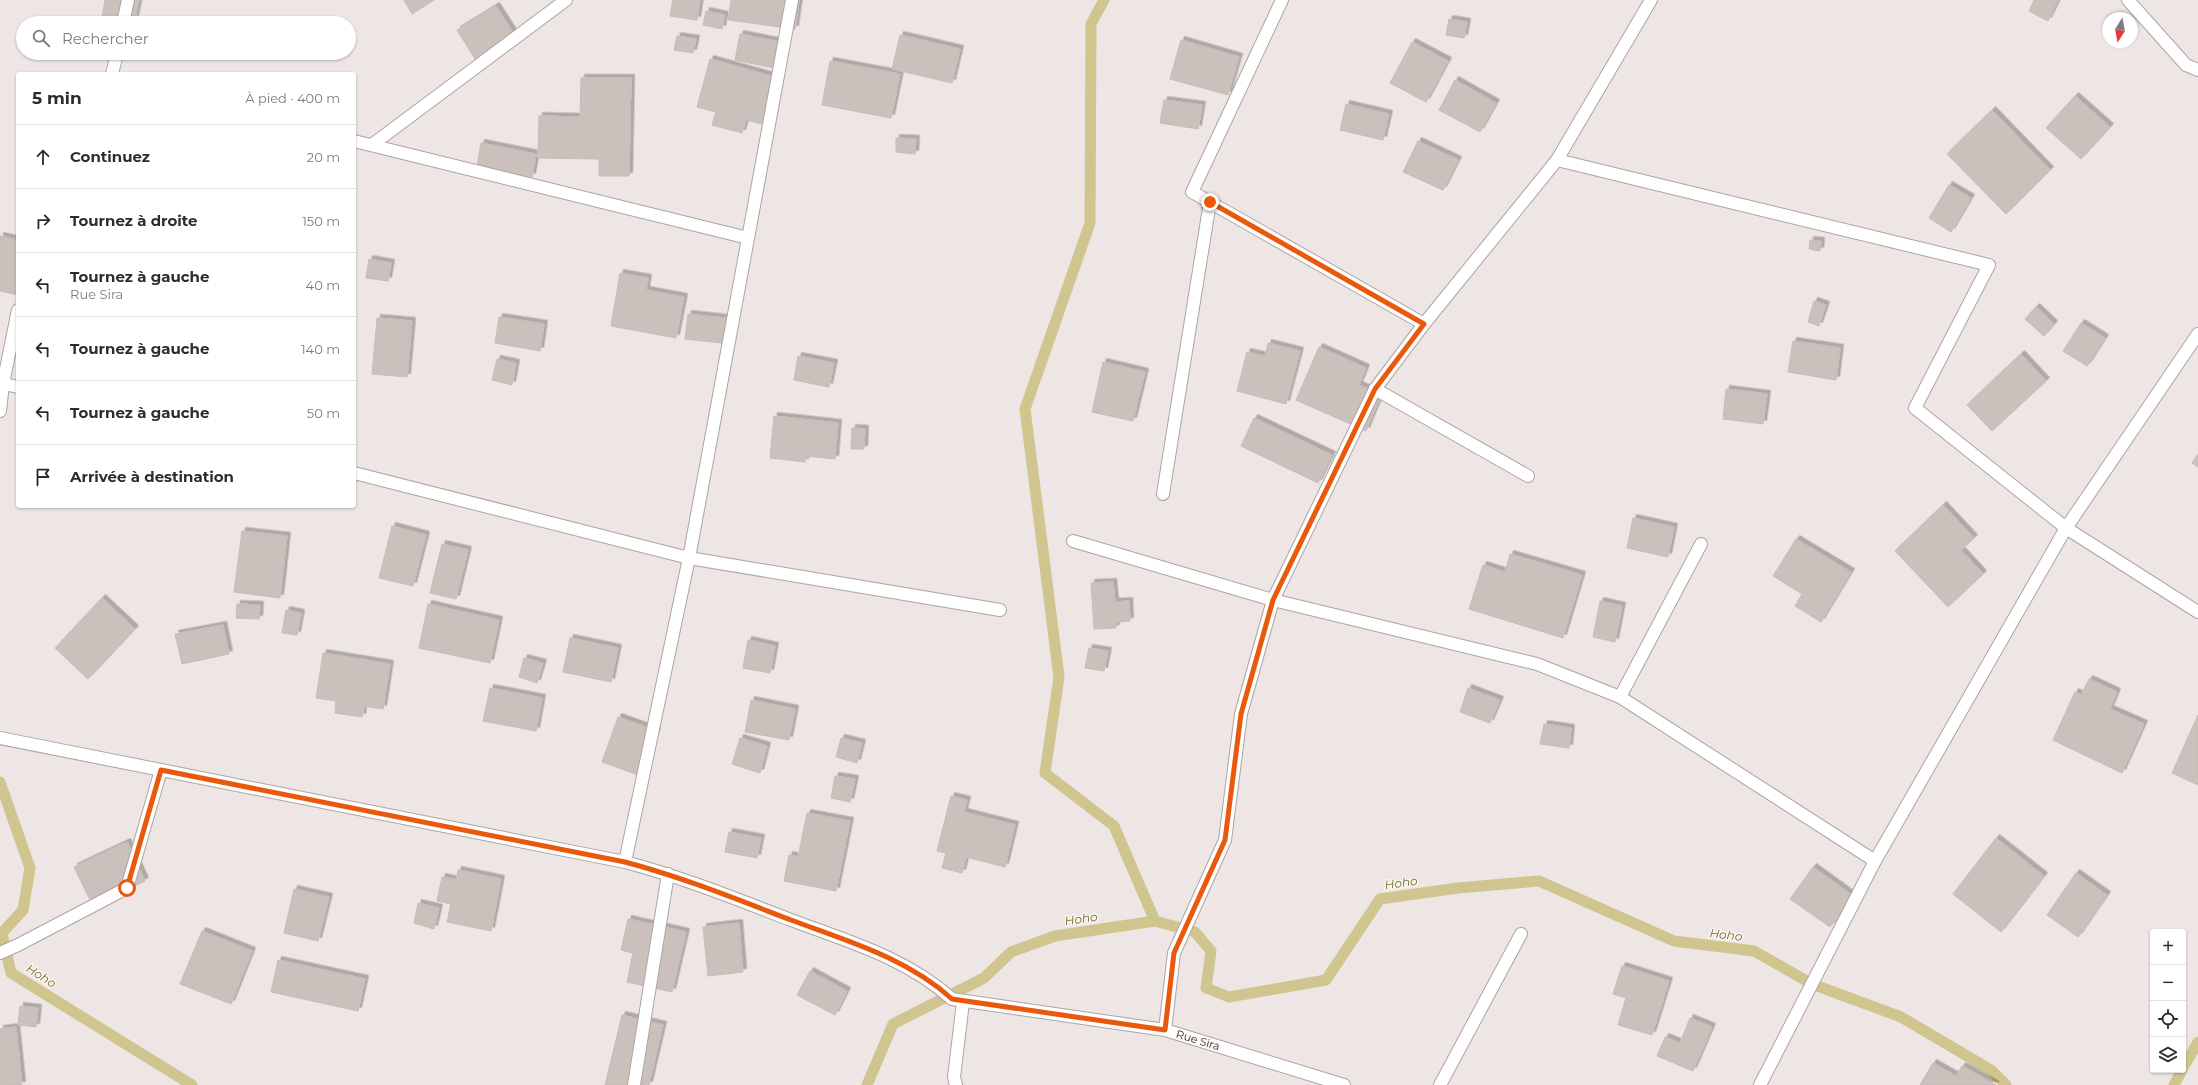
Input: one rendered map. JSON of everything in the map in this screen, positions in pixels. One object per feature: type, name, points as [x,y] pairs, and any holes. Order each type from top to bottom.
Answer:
[{"type":"street","points":[[125,16],[128,0]]},
{"type":"street","points":[[373,144],[566,0]]},
{"type":"street","points":[[625,862],[689,558],[792,0]]},
{"type":"street","points":[[1282,0],[1192,192],[1424,324]]},
{"type":"street","points":[[1165,1030],[1174,953],[1225,840],[1241,714],[1273,600],[1375,389],[1424,324],[1557,160],[1651,0]]},
{"type":"street","points":[[2128,0],[2186,65],[2198,70]]},
{"type":"street","points":[[112,72],[115,60]]},
{"type":"street","points":[[356,141],[373,144],[748,238]]},
{"type":"street","points":[[1557,160],[1989,265],[1915,408],[2066,528],[2198,612]]},
{"type":"street","points":[[1163,494],[1210,202]]},
{"type":"street","points":[[0,411],[2,383],[16,319]]},
{"type":"street","points":[[1760,1085],[1875,861],[2066,528],[2198,334]]},
{"type":"street","points":[[2,383],[16,386]]},
{"type":"street","points":[[1375,389],[1528,476]]},
{"type":"street","points":[[356,474],[689,558],[1000,610]]},
{"type":"street","points":[[1073,541],[1273,600],[1538,664],[1620,697],[1875,861]]},
{"type":"street","points":[[1620,697],[1701,544]]},
{"type":"street","points":[[0,738],[625,862],[668,874],[893,958],[937,985],[958,1000],[954,1077],[956,1085]]},
{"type":"street","points":[[0,953],[127,888],[161,770]]},
{"type":"street","points":[[634,1085],[668,874]]},
{"type":"street","points":[[1440,1085],[1521,934]]},
{"type":"street","name":"Rue Sira","points":[[958,1000],[1165,1030],[1344,1085]]},
{"type":"building","points":[[105,0],[139,0],[136,16],[102,16]]},
{"type":"building","points":[[404,0],[434,0],[412,14]]},
{"type":"building","points":[[673,0],[700,0],[697,20],[670,16]]},
{"type":"building","points":[[731,0],[799,0],[795,29],[728,20]]},
{"type":"building","points":[[2034,0],[2058,0],[2048,21],[2029,11]]},
{"type":"building","points":[[496,6],[519,42],[480,67],[457,30]]},
{"type":"building","points":[[706,11],[725,15],[722,29],[703,25]]},
{"type":"building","points":[[1449,19],[1467,22],[1464,38],[1446,35]]},
{"type":"building","points":[[740,34],[780,42],[774,68],[735,60]]},
{"type":"building","points":[[900,35],[960,49],[952,83],[892,69]]},
{"type":"building","points":[[677,36],[696,39],[693,53],[674,50]]},
{"type":"building","points":[[1181,40],[1239,57],[1228,95],[1170,79]]},
{"type":"building","points":[[1412,42],[1448,61],[1426,102],[1390,83]]},
{"type":"building","points":[[710,59],[778,78],[765,125],[746,120],[742,133],[712,125],[716,112],[697,107]]},
{"type":"building","points":[[830,61],[900,74],[891,118],[822,105]]},
{"type":"building","points":[[581,78],[631,78],[629,176],[599,176],[599,159],[538,158],[539,116],[580,117]]},
{"type":"building","points":[[1455,80],[1496,103],[1480,132],[1439,110]]},
{"type":"building","points":[[2075,96],[2110,127],[2081,159],[2046,128]]},
{"type":"building","points":[[1164,100],[1202,105],[1198,129],[1160,123]]},
{"type":"building","points":[[1346,104],[1389,114],[1383,140],[1340,130]]},
{"type":"building","points":[[1992,110],[2050,170],[2006,214],[1947,154]]},
{"type":"building","points":[[896,138],[916,139],[915,154],[896,152]]},
{"type":"building","points":[[1418,141],[1458,160],[1443,190],[1403,172]]},
{"type":"building","points":[[481,143],[536,154],[532,177],[477,167]]},
{"type":"building","points":[[1949,185],[1971,198],[1951,232],[1929,218]]},
{"type":"building","points":[[0,236],[16,240],[16,295],[0,291]]},
{"type":"building","points":[[1810,240],[1821,241],[1820,251],[1809,249]]},
{"type":"building","points":[[369,259],[391,263],[388,281],[366,278]]},
{"type":"building","points":[[620,273],[648,278],[646,290],[684,297],[676,338],[611,326]]},
{"type":"building","points":[[1814,301],[1826,305],[1819,326],[1808,322]]},
{"type":"building","points":[[2036,307],[2054,324],[2044,336],[2025,319]]},
{"type":"building","points":[[688,314],[734,319],[731,344],[685,339]]},
{"type":"building","points":[[499,317],[544,324],[540,351],[495,343]]},
{"type":"building","points":[[377,318],[412,321],[407,377],[372,374]]},
{"type":"building","points":[[2081,323],[2105,338],[2087,366],[2063,351]]},
{"type":"building","points":[[1793,341],[1840,348],[1836,380],[1788,372]]},
{"type":"building","points":[[1268,343],[1300,351],[1286,404],[1237,391],[1247,352],[1265,356]]},
{"type":"building","points":[[1319,347],[1366,368],[1359,385],[1381,395],[1366,431],[1296,400]]},
{"type":"building","points":[[2021,354],[2046,381],[1992,431],[1967,405]]},
{"type":"building","points":[[798,356],[834,363],[829,387],[794,380]]},
{"type":"building","points":[[497,359],[516,363],[512,385],[492,380]]},
{"type":"building","points":[[1103,362],[1145,372],[1133,421],[1092,412]]},
{"type":"building","points":[[1726,389],[1767,394],[1763,424],[1723,419]]},
{"type":"building","points":[[774,416],[838,423],[835,459],[806,456],[805,462],[770,458]]},
{"type":"building","points":[[1254,418],[1332,455],[1318,483],[1241,446]]},
{"type":"building","points":[[852,428],[865,429],[864,449],[851,449]]},
{"type":"building","points":[[2198,454],[2198,467],[2192,463]]},
{"type":"building","points":[[1943,505],[1974,538],[1961,550],[1983,574],[1948,607],[1895,551]]},
{"type":"building","points":[[1633,518],[1674,527],[1668,557],[1627,548]]},
{"type":"building","points":[[392,526],[426,535],[413,586],[379,578]]},
{"type":"building","points":[[242,531],[287,536],[280,598],[234,592]]},
{"type":"building","points":[[1796,539],[1851,572],[1821,622],[1795,606],[1802,594],[1773,576]]},
{"type":"building","points":[[442,544],[468,550],[456,599],[430,593]]},
{"type":"building","points":[[1510,554],[1582,575],[1563,638],[1469,609],[1483,565],[1505,572]]},
{"type":"building","points":[[1113,582],[1115,602],[1129,601],[1130,621],[1116,622],[1116,628],[1094,629],[1091,583]]},
{"type":"building","points":[[102,598],[135,629],[88,679],[55,648]]},
{"type":"building","points":[[1600,601],[1622,606],[1615,642],[1593,637]]},
{"type":"building","points":[[237,604],[260,605],[259,619],[236,618]]},
{"type":"building","points":[[428,604],[499,620],[490,663],[419,648]]},
{"type":"building","points":[[286,610],[301,613],[297,635],[282,633]]},
{"type":"building","points":[[223,625],[229,654],[182,664],[175,634]]},
{"type":"building","points":[[570,638],[618,648],[611,682],[563,672]]},
{"type":"building","points":[[748,640],[775,646],[770,673],[743,668]]},
{"type":"building","points":[[1089,648],[1108,651],[1104,671],[1085,668]]},
{"type":"building","points":[[323,653],[390,664],[383,709],[364,706],[362,717],[335,713],[336,701],[316,698]]},
{"type":"building","points":[[524,658],[543,663],[537,683],[519,677]]},
{"type":"building","points":[[2089,679],[2117,692],[2110,709],[2144,724],[2122,773],[2053,740],[2075,692],[2081,695]]},
{"type":"building","points":[[490,688],[542,698],[536,731],[483,721]]},
{"type":"building","points":[[1468,688],[1500,700],[1490,723],[1460,712]]},
{"type":"building","points":[[751,700],[795,709],[789,740],[745,732]]},
{"type":"building","points":[[2198,715],[2198,785],[2172,773]]},
{"type":"building","points":[[618,717],[657,731],[641,776],[602,762]]},
{"type":"building","points":[[1544,724],[1571,728],[1569,748],[1540,744]]},
{"type":"building","points":[[740,738],[767,746],[760,773],[732,764]]},
{"type":"building","points":[[841,738],[862,743],[857,763],[836,757]]},
{"type":"building","points":[[835,776],[855,779],[850,802],[831,798]]},
{"type":"building","points":[[951,796],[967,800],[964,812],[1015,825],[1005,867],[966,857],[962,873],[942,868],[946,853],[937,851]]},
{"type":"building","points":[[807,813],[850,821],[836,891],[784,881],[789,855],[798,857]]},
{"type":"building","points":[[729,832],[761,838],[757,858],[725,852]]},
{"type":"building","points":[[1996,838],[2044,876],[2001,932],[1953,894]]},
{"type":"building","points":[[127,842],[145,881],[93,906],[74,867]]},
{"type":"building","points":[[1813,867],[1853,896],[1830,927],[1790,899]]},
{"type":"building","points":[[458,870],[501,879],[491,931],[447,922],[451,904],[437,901],[442,877],[456,880]]},
{"type":"building","points":[[2076,873],[2107,895],[2078,937],[2047,915]]},
{"type":"building","points":[[294,889],[329,897],[318,941],[284,933]]},
{"type":"building","points":[[418,903],[439,908],[434,929],[414,923]]},
{"type":"building","points":[[628,919],[686,932],[672,992],[627,982],[633,953],[621,950]]},
{"type":"building","points":[[739,923],[743,972],[708,976],[703,927]]},
{"type":"building","points":[[202,931],[252,951],[231,1004],[180,984]]},
{"type":"building","points":[[278,960],[365,979],[358,1011],[271,992]]},
{"type":"building","points":[[1622,966],[1669,981],[1652,1035],[1618,1025],[1626,998],[1613,994]]},
{"type":"building","points":[[810,971],[847,991],[835,1015],[797,995]]},
{"type":"building","points":[[20,1006],[38,1008],[36,1027],[18,1025]]},
{"type":"building","points":[[622,1015],[663,1025],[649,1085],[605,1085]]},
{"type":"building","points":[[1690,1018],[1712,1027],[1693,1071],[1657,1056],[1665,1037],[1680,1043]]},
{"type":"building","points":[[16,1027],[22,1085],[0,1085],[0,1029]]},
{"type":"building","points":[[1933,1063],[1956,1076],[1962,1066],[1996,1085],[1920,1085]]},
{"type":"waterway","points":[[1104,0],[1091,24],[1090,223],[1025,409],[1059,677],[1045,773],[1114,826],[1155,921]]},
{"type":"waterway","name":"Hoho","points":[[0,782],[30,868],[23,910],[2,933],[11,973],[192,1085]]},
{"type":"waterway","name":"Hoho","points":[[867,1085],[893,1024],[984,978],[1011,952],[1055,936],[1155,921],[1195,932],[1211,951],[1206,988],[1229,997],[1326,980],[1380,899],[1458,888],[1539,881],[1674,941],[1754,951],[1812,984],[1901,1017],[1991,1070],[2006,1085]]},
{"type":"waterway","points":[[2186,1063],[2198,1042]]},
{"type":"waterway","points":[[2174,1085],[2180,1073]]},
{"type":"route","points":[[127,888],[161,770],[625,862],[668,874],[893,958],[937,985],[952,999],[963,1002],[1165,1030],[1174,953],[1225,840],[1241,714],[1273,600],[1375,389],[1424,324],[1210,202]]}]
